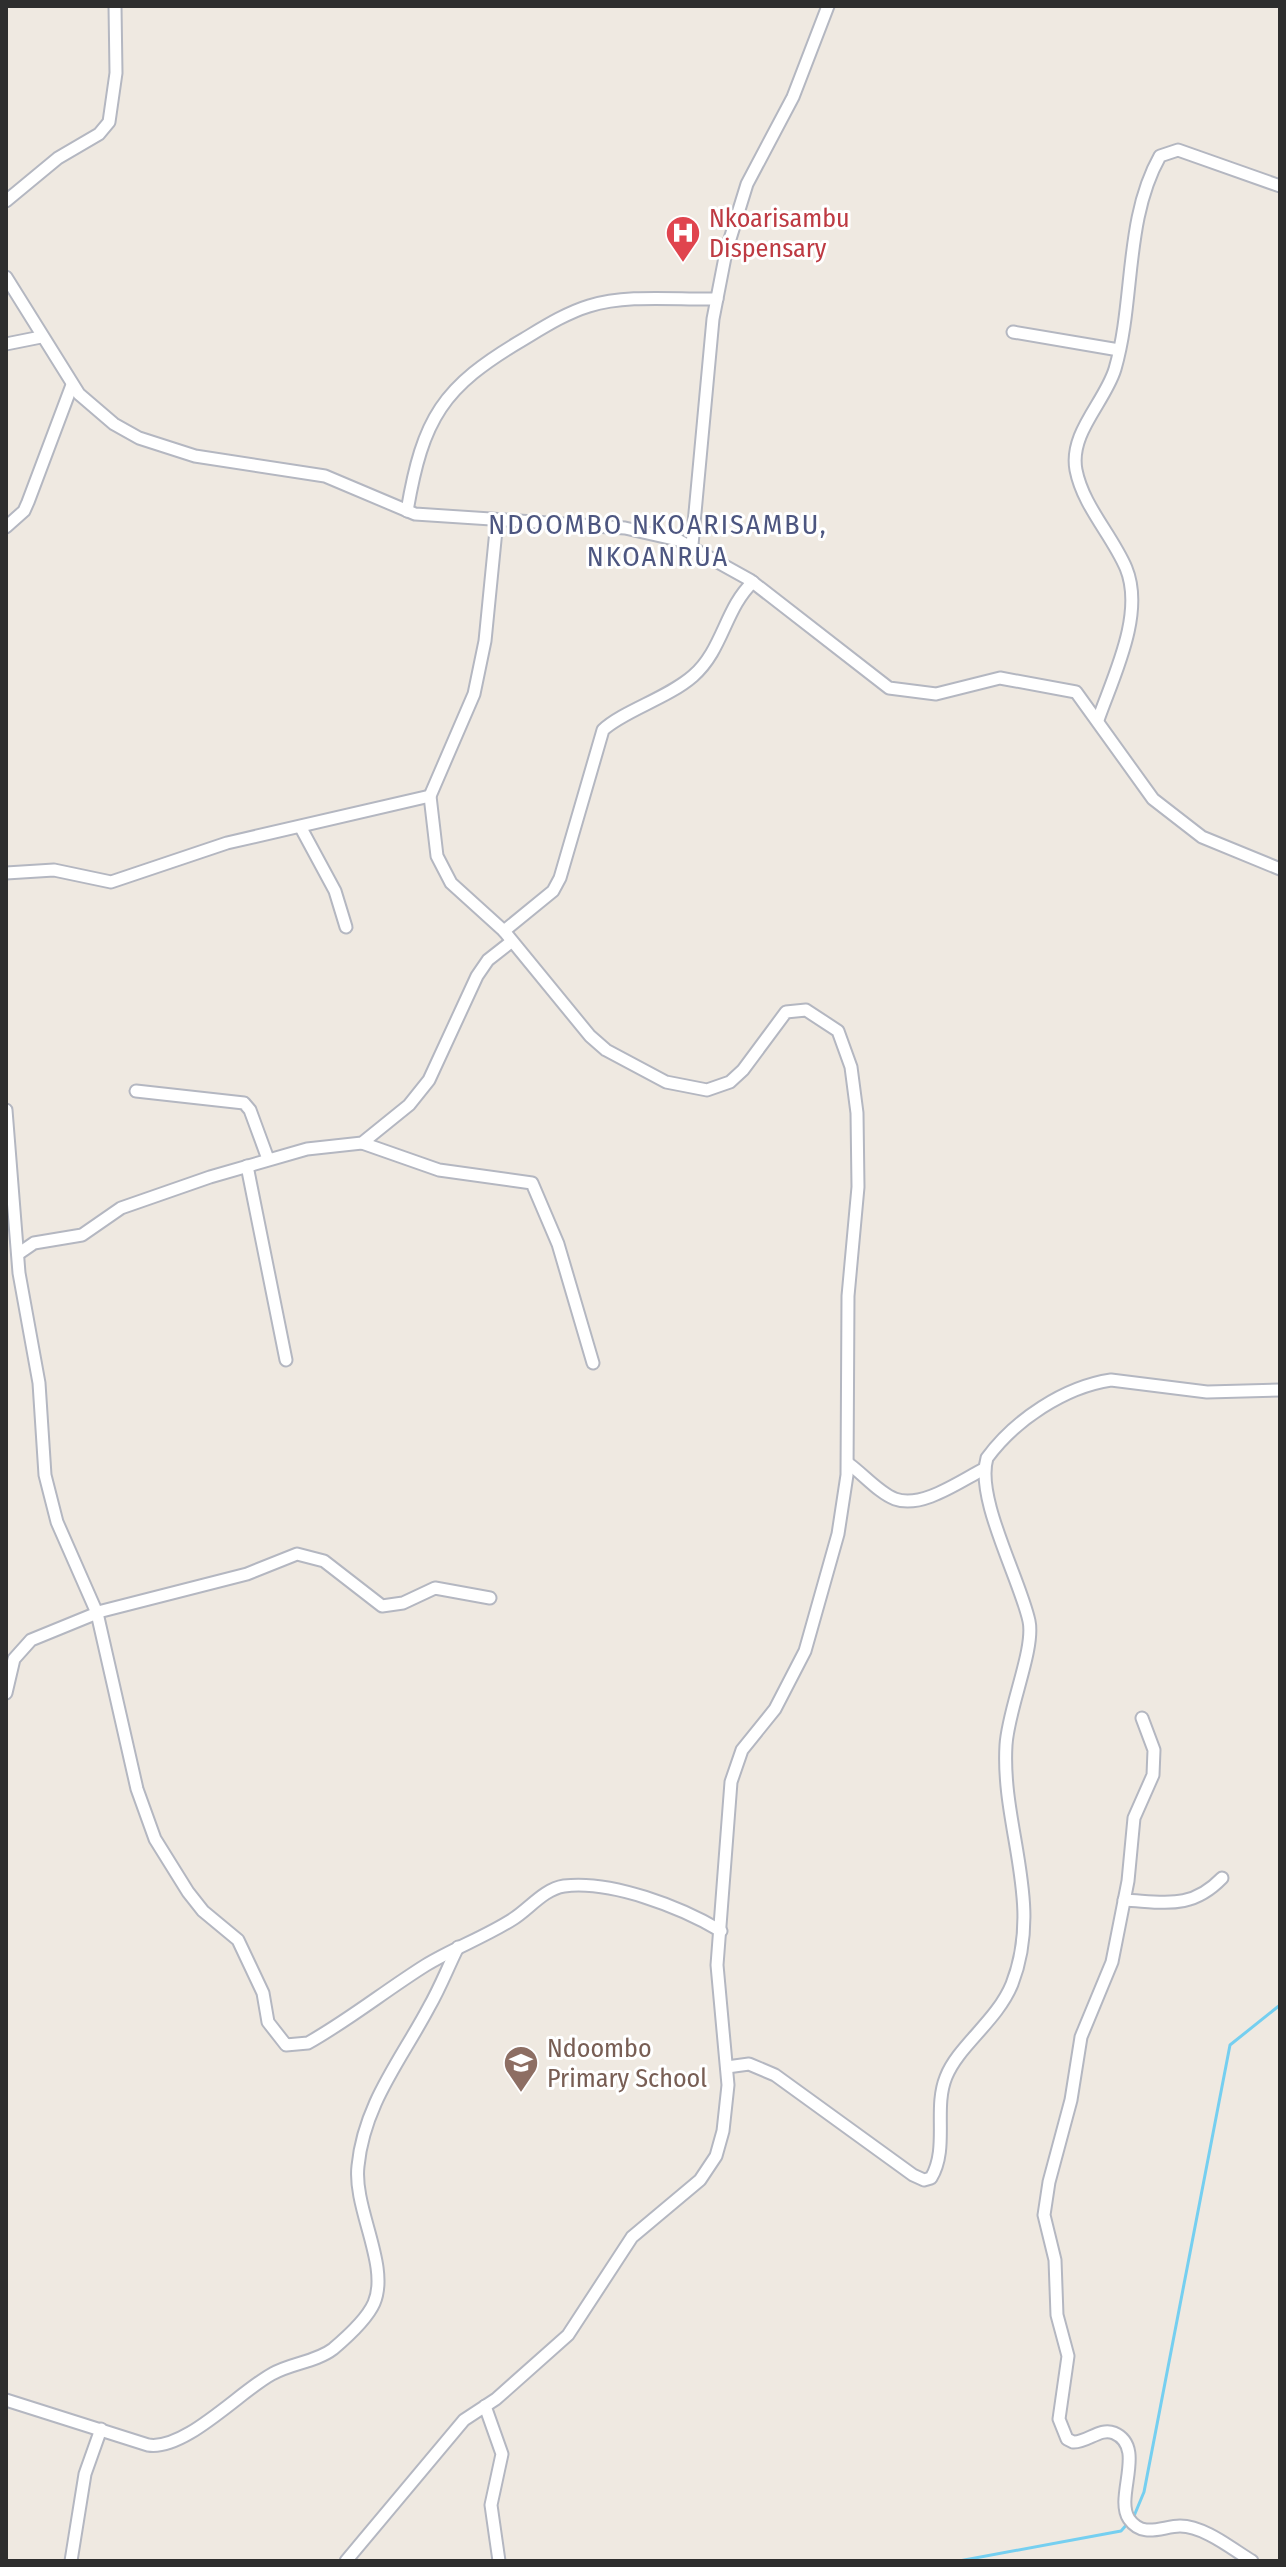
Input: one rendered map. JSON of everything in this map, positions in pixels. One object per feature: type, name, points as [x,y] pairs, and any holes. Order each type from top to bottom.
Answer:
[{"type":"street","points":[[6,201],[58,158],[99,134],[109,122],[116,73],[115,6]]},
{"type":"street","points":[[692,545],[717,299],[726,252],[744,194],[793,97],[828,6]]},
{"type":"street","points":[[1098,720],[1128,625],[1131,590],[1126,568],[1083,489],[1075,456],[1084,428],[1111,380],[1119,350],[1140,214],[1160,156],[1178,150],[1280,186]]},
{"type":"street","points":[[6,277],[72,385],[94,409],[139,438],[195,456],[325,476],[427,517],[625,528],[692,545],[753,582],[889,688],[936,694],[1000,678],[1049,685],[1080,695],[1145,790],[1188,829],[1280,869]]},
{"type":"street","points":[[407,511],[422,441],[431,420],[454,389],[474,370],[554,322],[589,306],[717,299]]},
{"type":"street","points":[[1013,332],[1119,350]]},
{"type":"street","points":[[6,344],[41,337]]},
{"type":"street","points":[[6,527],[24,511],[72,385]]},
{"type":"street","points":[[346,2561],[387,2517],[464,2420],[485,2406],[568,2335],[632,2237],[700,2180],[716,2156],[723,2131],[727,2067],[718,1976],[725,1823],[735,1766],[742,1750],[788,1688],[805,1651],[838,1534],[849,1464],[848,1296],[858,1187],[857,1113],[851,1067],[838,1031],[806,1010],[786,1012],[743,1070],[730,1082],[707,1090],[683,1088],[606,1050],[551,992],[507,936],[451,883],[437,856],[430,796],[474,694],[485,641],[497,520]]},
{"type":"street","points":[[362,1143],[409,1105],[429,1080],[477,976],[507,936],[553,891],[560,878],[603,730],[694,675],[719,640],[738,598],[753,582]]},
{"type":"street","points":[[6,873],[54,870],[111,882],[142,869],[227,843],[430,796]]},
{"type":"street","points":[[301,828],[335,891],[346,927]]},
{"type":"street","points":[[136,1091],[244,1103],[250,1110],[268,1159]]},
{"type":"street","points":[[6,1110],[18,1254],[39,1383],[45,1475],[57,1522],[97,1613],[133,1774],[155,1839],[203,1911],[238,1940],[263,1993],[268,2022],[278,2038],[295,2046],[308,2043],[458,1947],[511,1920],[553,1889],[563,1886],[603,1889],[640,1897],[684,1912],[721,1931]]},
{"type":"street","points":[[18,1254],[34,1243],[82,1235],[121,1208],[268,1159],[362,1143],[439,1170],[532,1183],[558,1244],[593,1363]]},
{"type":"street","points":[[247,1166],[286,1360]]},
{"type":"street","points":[[849,1464],[886,1495],[906,1502],[919,1500],[984,1469],[994,1449],[1029,1418],[1067,1393],[1099,1382],[1207,1392],[1280,1390]]},
{"type":"street","points":[[727,2067],[749,2064],[775,2075],[913,2175],[924,2180],[934,2173],[938,2155],[940,2102],[946,2076],[954,2061],[991,2021],[1010,1987],[1026,1933],[1024,1880],[1005,1748],[1012,1704],[1028,1650],[1029,1621],[999,1534],[984,1469]]},
{"type":"street","points":[[6,1693],[14,1659],[26,1643],[97,1613],[247,1574],[302,1554],[324,1561],[382,1606],[403,1603],[435,1588],[490,1598]]},
{"type":"street","points":[[1142,1718],[1154,1760],[1153,1775],[1134,1818],[1124,1900],[1107,1981],[1081,2037],[1065,2132],[1049,2182],[1044,2227],[1055,2260],[1057,2315],[1068,2356],[1059,2419],[1067,2439],[1073,2442],[1102,2432],[1113,2432],[1121,2439],[1128,2458],[1126,2509],[1131,2521],[1154,2532],[1190,2528],[1252,2561]]},
{"type":"street","points":[[1124,1900],[1162,1903],[1195,1899],[1205,1895],[1222,1878]]},
{"type":"street","points":[[6,2400],[148,2445],[169,2443],[264,2378],[334,2348],[370,2310],[378,2291],[357,2183],[359,2152],[385,2078],[429,2008],[458,1947]]},
{"type":"street","points":[[485,2406],[502,2454],[491,2505],[499,2561]]},
{"type":"street","points":[[71,2561],[85,2474],[101,2429]]},
{"type":"waterway","points":[[1134,2516],[1144,2492],[1230,2045],[1280,2005]]},
{"type":"waterway","points":[[959,2561],[1121,2531],[1129,2522]]},
{"type":"place","name":"Nkoarisambu Dispensary","points":[[683,264]]},
{"type":"place","name":"Ndoombo Primary School","points":[[521,2094]]},
{"type":"district","name":"NDOOMBO NKOARISAMBU, NKOANRUA","points":[[658,540]]}]
